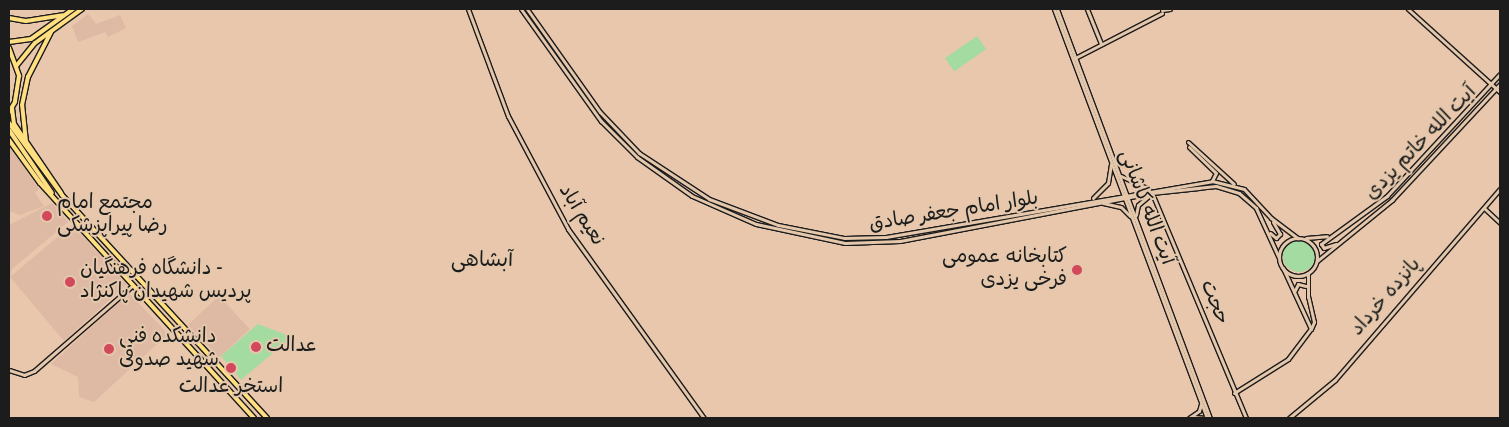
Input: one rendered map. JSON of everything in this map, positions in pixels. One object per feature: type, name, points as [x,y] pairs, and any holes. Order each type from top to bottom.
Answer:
[{"type":"main road","points":[[9,42],[23,43],[73,9]]},
{"type":"main road","points":[[17,65],[27,51],[82,9]]},
{"type":"main road","name":"نعیم آباد","points":[[468,9],[508,116],[568,229],[704,418]]},
{"type":"main road","name":"بلوار امام جعفر صادق","points":[[521,9],[616,138],[647,166],[710,204],[780,232],[845,243],[900,242],[1151,192]]},
{"type":"main road","name":"بلوار امام جعفر صادق","points":[[527,9],[619,133],[653,164],[709,199],[778,225],[844,238],[891,236],[1125,193],[1151,192]]},
{"type":"main road","name":"آیت الله کاشانی","points":[[1055,9],[1125,193]]},
{"type":"main road","points":[[1087,9],[1100,44]]},
{"type":"main road","points":[[1074,58],[1162,11],[1170,9]]},
{"type":"main road","points":[[1408,9],[1499,91],[1488,98]]},
{"type":"main road","points":[[9,18],[26,22],[65,15]]},
{"type":"main road","points":[[26,142],[22,105],[28,77],[51,32]]},
{"type":"main road","points":[[23,43],[23,49],[27,51]]},
{"type":"main road","points":[[9,48],[17,65],[19,86],[12,108],[10,123],[62,195],[268,418]]},
{"type":"main road","name":"آیت الله کاشانی","points":[[1074,58],[1208,418]]},
{"type":"main road","name":"آیت الله خاتم یزدی","points":[[1330,235],[1387,196],[1453,122],[1500,74]]},
{"type":"main road","points":[[1485,78],[1486,89]]},
{"type":"main road","name":"آیت الله خاتم یزدی","points":[[1317,262],[1336,244],[1392,200],[1451,133],[1488,98],[1499,91],[1500,84]]},
{"type":"main road","points":[[9,112],[12,108]]},
{"type":"main road","points":[[1453,122],[1458,126]]},
{"type":"main road","points":[[10,123],[26,142],[62,195]]},
{"type":"main road","points":[[9,130],[56,200]]},
{"type":"main road","points":[[1446,130],[1451,133]]},
{"type":"main road","points":[[9,140],[56,200],[254,418]]},
{"type":"main road","points":[[1188,142],[1234,184],[1251,196],[1271,218],[1314,246],[1317,262],[1308,273],[1307,286],[1314,322],[1311,329],[1288,359],[1234,393]]},
{"type":"main road","points":[[1189,147],[1216,173],[1212,181]]},
{"type":"main road","points":[[1091,199],[1108,183],[1111,160]]},
{"type":"main road","points":[[1120,176],[1151,192],[1226,188],[1248,199],[1268,230],[1311,329]]},
{"type":"main road","points":[[1100,203],[1121,207],[1134,218],[1138,204],[1151,192],[1212,181],[1234,184]]},
{"type":"main road","name":"پانزده خرداد","points":[[1289,418],[1335,380],[1500,189]]},
{"type":"main road","name":"حجت","points":[[1154,198],[1246,418]]},
{"type":"main road","points":[[1484,208],[1500,223]]},
{"type":"main road","name":"آیت الله کاشانی","points":[[1134,218],[1208,418]]},
{"type":"main road","points":[[1268,230],[1279,237],[1271,218]]},
{"type":"main road","points":[[972,221],[976,227]]},
{"type":"main road","points":[[966,222],[966,228]]},
{"type":"main road","points":[[1280,258],[1284,244],[1300,238],[1330,235]]},
{"type":"main road","points":[[1330,235],[1321,242],[1322,246],[1336,244]]},
{"type":"main road","points":[[1283,268],[1297,276],[1308,273]]},
{"type":"main road","points":[[1294,292],[1298,284],[1307,286]]},
{"type":"main road","points":[[9,370],[24,375],[34,371],[133,285]]},
{"type":"main road","points":[[1192,418],[1199,411],[1201,401]]},
{"type":"main road","points":[[1192,418],[1204,410]]},
{"type":"main road","points":[[1192,418],[1208,418]]},
{"type":"shaded area","points":[[88,14],[96,24],[120,15],[126,28],[108,37],[105,32],[78,42],[72,26]]},
{"type":"shaded area","points":[[9,146],[39,189],[35,193],[44,206],[20,215],[9,211]]},
{"type":"shaded area","points":[[52,203],[68,222],[12,269],[9,281],[9,225]]},
{"type":"shaded area","name":"دانشگاه فرهنگیان - پردیس شهیدان پاکنژاد","points":[[72,225],[127,284],[64,341],[10,277]]},
{"type":"shaded area","name":"دانشکده فنی شهید صدوقی","points":[[129,293],[168,334],[94,402],[79,397],[78,377],[51,364]]},
{"type":"shaded area","points":[[219,296],[250,329],[219,358],[188,325]]},
{"type":"green space","points":[[977,36],[986,49],[954,71],[945,58]]},
{"type":"green space","points":[[1299,240],[1305,241],[1310,245],[1314,250],[1314,262],[1310,267],[1305,271],[1299,272],[1293,271],[1288,267],[1284,262],[1283,256],[1284,250],[1288,245],[1293,241]]},
{"type":"green space","name":"عدالت","points":[[258,324],[292,337],[241,380],[221,356]]},
{"type":"place","name":"مجتمع امام رضا پیراپزشکی","points":[[47,216]]},
{"type":"place","name":"کتابخانه عمومی فرخی یزدی","points":[[1077,270]]},
{"type":"place","name":"دانشگاه فرهنگیان - پردیس شهیدان پاکنژاد","points":[[70,282]]},
{"type":"place","name":"عدالت","points":[[256,347]]},
{"type":"place","name":"دانشکده فنی شهید صدوقی","points":[[109,349]]},
{"type":"place","name":"استخر عدالت","points":[[231,368]]},
{"type":"district","name":"آبشاهی","points":[[482,262]]}]
